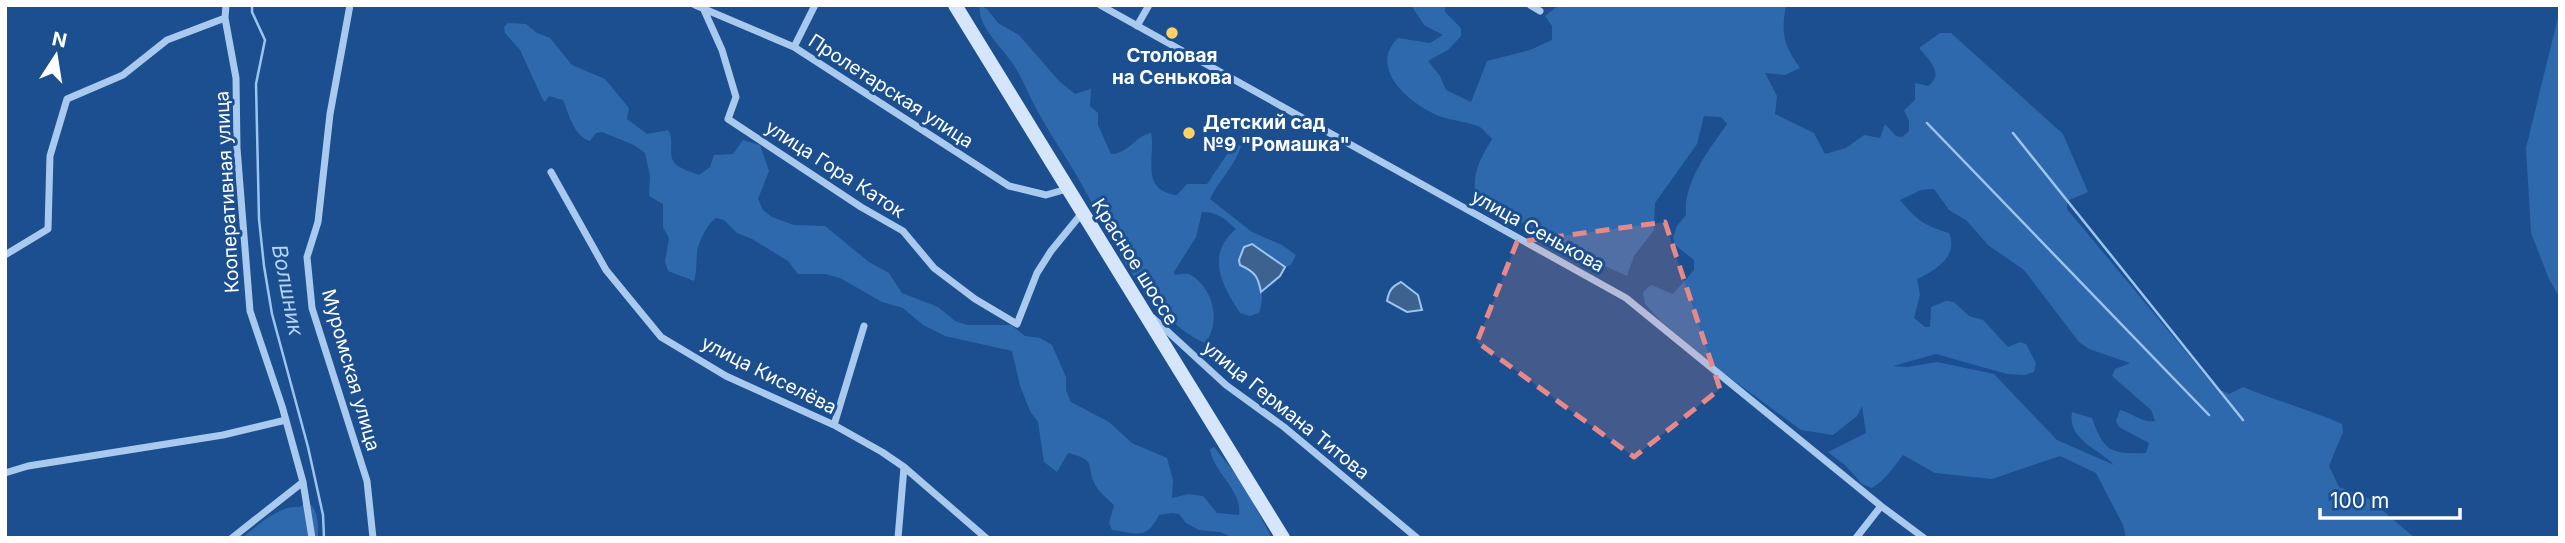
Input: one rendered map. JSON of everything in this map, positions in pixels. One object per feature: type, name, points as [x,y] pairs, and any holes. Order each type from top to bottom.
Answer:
[{"type":"main road","name":"Красное шоссе","points":[[955,5],[1283,538]]},
{"type":"street","name":"Кооперативная улица","points":[[226,5],[225,18],[236,78],[237,148],[250,311],[286,420],[303,482],[312,538]]},
{"type":"street","name":"Муромская улица","points":[[350,5],[330,114],[318,222],[307,257],[312,308],[367,481],[373,538]]},
{"type":"street","name":"Пролетарская улица","points":[[695,5],[794,47],[1009,186],[1046,195],[1068,189]]},
{"type":"street","points":[[794,47],[815,5]]},
{"type":"street","name":"улица Сенькова","points":[[1100,5],[1626,298],[1924,538]]},
{"type":"street","points":[[1137,26],[1149,5]]},
{"type":"street","points":[[1530,5],[1540,11]]},
{"type":"street","name":"улица Гора Каток","points":[[704,10],[722,50],[736,97],[728,119],[903,231],[934,268],[975,299],[1017,324],[1037,273],[1051,251],[1083,214]]},
{"type":"street","points":[[5,255],[48,229],[50,156],[67,99],[123,75],[166,40],[225,18]]},
{"type":"street","name":"улица Киселёва","points":[[551,172],[606,270],[662,337],[726,376],[834,425],[882,452],[904,467],[986,538]]},
{"type":"street","name":"улица Германа Титова","points":[[1138,303],[1226,385],[1284,427],[1417,538]]},
{"type":"street","points":[[834,425],[864,326]]},
{"type":"street","points":[[5,473],[28,466],[223,435],[286,420]]},
{"type":"street","points":[[898,538],[904,467]]},
{"type":"street","points":[[232,538],[303,482]]},
{"type":"street","points":[[1856,538],[1881,506]]},
{"type":"highlighted area","points":[[1665,222],[1720,389],[1634,457],[1477,342],[1517,242]]},
{"type":"shaded area","points":[[980,5],[987,9],[998,23],[1019,35],[1059,81],[1075,94],[1091,89],[1090,106],[1098,113],[1098,125],[1111,154],[1122,151],[1151,133],[1153,180],[1165,192],[1177,195],[1187,184],[1207,184],[1230,150],[1237,145],[1241,146],[1210,199],[1252,232],[1282,245],[1296,255],[1291,265],[1285,267],[1253,244],[1240,265],[1258,278],[1262,291],[1259,313],[1250,316],[1240,313],[1227,292],[1219,260],[1221,249],[1236,229],[1225,219],[1208,212],[1202,212],[1196,237],[1174,272],[1175,275],[1191,275],[1199,281],[1210,297],[1214,316],[1210,335],[1205,343],[1193,337],[1161,310],[1119,254],[1017,70],[986,28]]},
{"type":"shaded area","points":[[1411,5],[1445,5],[1445,12],[1461,28],[1461,36],[1448,50],[1428,61],[1440,76],[1446,90],[1471,102],[1487,61],[1530,50],[1552,40],[1552,26],[1545,16],[1559,5],[1786,5],[1785,38],[1800,68],[1785,75],[1765,73],[1777,96],[1775,114],[1814,133],[1825,154],[1846,148],[1864,135],[1880,138],[1885,124],[1896,136],[1902,137],[1909,131],[1909,121],[1904,110],[1915,100],[1915,83],[1928,86],[1935,77],[1934,67],[1919,48],[1940,33],[1951,33],[2063,134],[2088,192],[2067,201],[2067,209],[2216,388],[2229,394],[2243,387],[2342,424],[2343,432],[2329,466],[2339,487],[2369,499],[2415,538],[2126,538],[2123,525],[2096,473],[2060,456],[1992,479],[1935,473],[1903,455],[1877,485],[1872,488],[1862,484],[1845,465],[1828,452],[1866,433],[1862,406],[1857,416],[1833,435],[1801,430],[1722,372],[1661,321],[1645,304],[1643,292],[1651,285],[1673,294],[1694,270],[1694,260],[1675,245],[1673,238],[1677,226],[1686,215],[1686,203],[1693,179],[1727,124],[1721,117],[1704,116],[1697,144],[1655,203],[1654,230],[1634,256],[1627,276],[1548,238],[1475,191],[1477,170],[1492,139],[1480,127],[1442,117],[1418,105],[1397,85],[1390,74],[1387,62],[1390,50],[1398,38],[1430,43],[1443,35],[1424,25]],"holes":[[[1934,189],[1949,210],[1967,221],[1988,245],[2024,270],[2079,342],[2089,349],[2130,363],[2115,369],[2112,376],[2151,410],[2155,421],[2120,410],[2116,421],[2119,427],[2149,443],[2146,453],[2124,453],[2110,449],[2101,438],[2092,418],[2072,412],[2074,430],[2079,437],[2114,465],[2057,440],[1994,374],[1937,362],[1907,367],[1893,366],[1936,354],[2007,374],[2025,375],[2034,372],[2036,363],[2026,344],[2020,342],[2008,347],[1983,320],[1969,316],[1954,302],[1946,301],[1931,307],[1930,327],[1925,327],[1914,318],[1920,295],[1917,279],[1943,262],[1951,249],[1951,241],[1949,233],[1922,221],[1900,200],[1921,190]]]},
{"type":"shaded area","points":[[2560,9],[2560,298],[2549,279],[2531,233],[2526,148]]},
{"type":"shaded area","points":[[508,23],[526,24],[537,33],[550,38],[572,65],[605,79],[629,108],[627,119],[647,134],[668,130],[672,159],[683,169],[699,175],[710,167],[714,155],[733,154],[743,140],[760,145],[769,171],[758,199],[763,210],[772,217],[794,225],[825,226],[869,262],[889,273],[902,293],[938,307],[955,321],[967,325],[1011,325],[1025,336],[1040,338],[1052,345],[1066,377],[1066,390],[1071,402],[1109,422],[1132,443],[1167,458],[1173,480],[1172,498],[1188,494],[1203,496],[1217,513],[1239,515],[1237,498],[1212,457],[1210,449],[1214,447],[1242,482],[1272,538],[1234,538],[1220,532],[1199,530],[1186,523],[1179,514],[1171,513],[1159,515],[1145,532],[1112,530],[1109,523],[1114,505],[1098,489],[1088,462],[1068,453],[1057,472],[1044,462],[1038,422],[1030,411],[1020,386],[1012,351],[945,336],[923,325],[903,308],[882,302],[840,278],[825,274],[798,274],[788,261],[737,233],[724,220],[716,218],[703,234],[694,281],[668,271],[665,262],[669,238],[663,227],[663,204],[649,196],[650,176],[645,153],[634,145],[602,132],[596,133],[590,141],[584,138],[573,124],[563,100],[549,96],[545,102],[520,50],[505,33],[504,27]]},
{"type":"shaded area","points":[[1252,244],[1285,267],[1280,276],[1261,292],[1255,275],[1240,265],[1239,260],[1244,247]]},
{"type":"shaded area","points":[[1401,282],[1418,295],[1422,310],[1407,312],[1387,301],[1391,290]]},
{"type":"shaded area","points":[[307,501],[316,513],[318,538],[242,538],[284,509],[300,507]]},
{"type":"waterway","name":"Волшник","points":[[252,5],[252,12],[265,40],[256,84],[259,219],[264,266],[272,314],[308,447],[323,515],[324,538]]},
{"type":"waterway","points":[[1927,123],[2209,415]]},
{"type":"waterway","points":[[2013,133],[2243,420]]},
{"type":"place","name":"Столовая на Сенькова","points":[[1172,33]]},
{"type":"place","name":"Детский сад №9 \"Ромашка\"","points":[[1189,133]]}]
